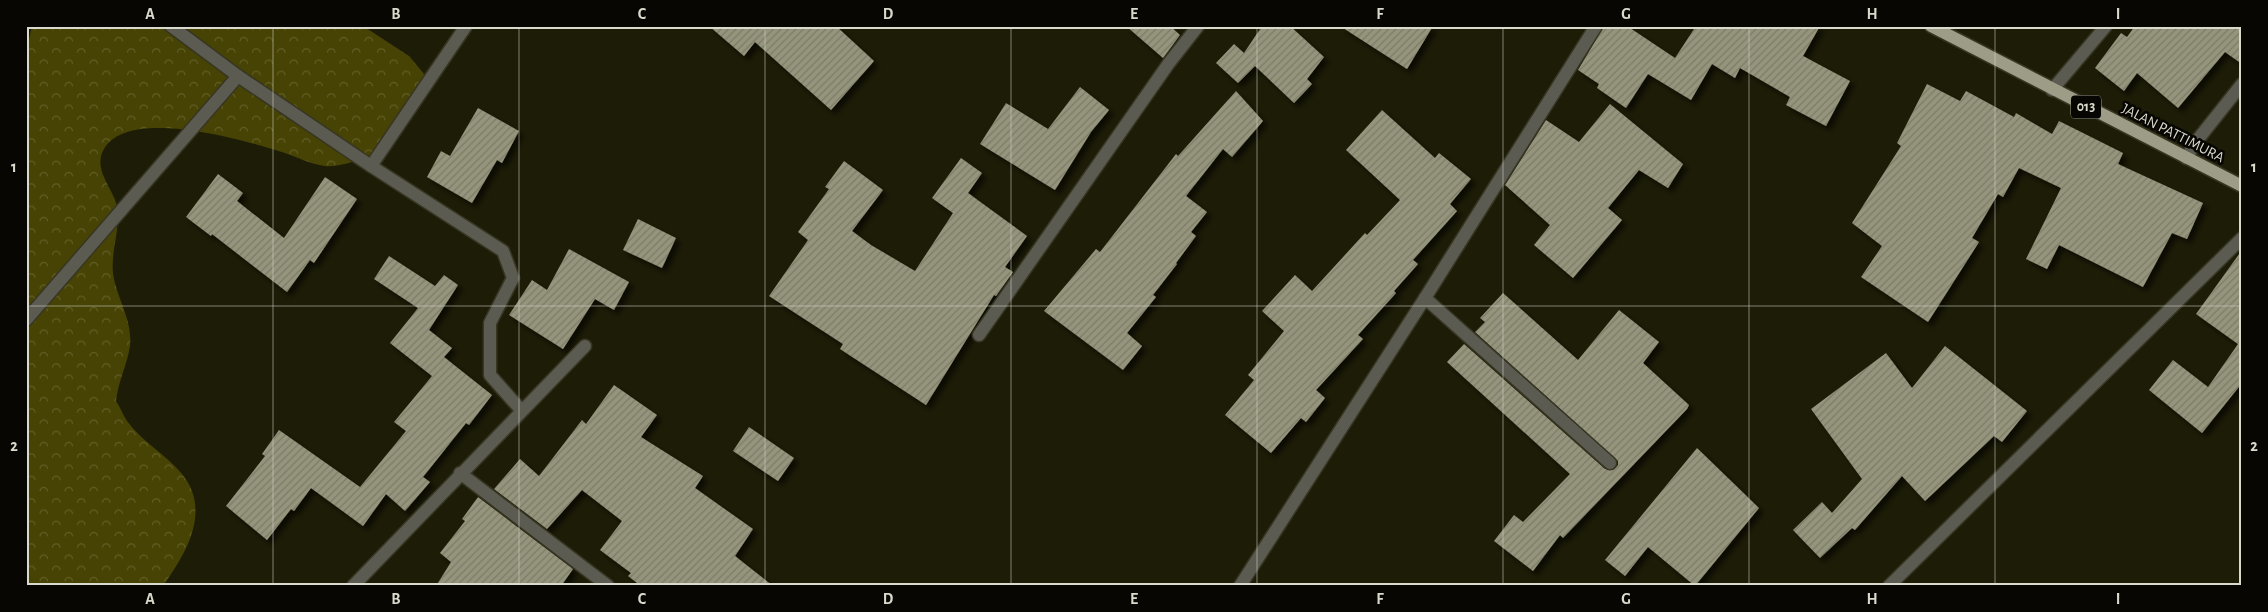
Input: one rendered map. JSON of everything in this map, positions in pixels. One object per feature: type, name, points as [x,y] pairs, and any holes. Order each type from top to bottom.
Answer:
[{"type":"main road","name":"JALAN PATTIMURA","points":[[1931,26],[2052,90],[2242,186]]},
{"type":"street","points":[[171,26],[238,76],[371,166],[503,251],[514,278],[490,323],[490,374],[521,410]]},
{"type":"street","points":[[371,166],[466,26]]},
{"type":"street","points":[[979,335],[1198,26]]},
{"type":"street","points":[[1240,586],[1425,298],[1596,26]]},
{"type":"street","points":[[2052,90],[2106,26]]},
{"type":"street","points":[[26,320],[238,76]]},
{"type":"street","points":[[2186,158],[2199,138],[2242,84]]},
{"type":"street","points":[[1889,586],[2242,238]]},
{"type":"street","points":[[1425,298],[1610,463]]},
{"type":"street","points":[[352,586],[585,346]]},
{"type":"street","points":[[460,473],[608,586]]},
{"type":"green space","points":[[32,26],[363,26],[409,56],[430,81],[383,149],[346,164],[319,165],[242,140],[188,130],[161,128],[137,130],[117,136],[104,149],[101,157],[102,173],[114,196],[118,212],[113,273],[117,291],[127,318],[130,336],[129,353],[116,401],[133,429],[182,474],[191,488],[195,502],[195,517],[187,546],[163,586],[26,586],[26,53]]},
{"type":"building","points":[[709,26],[836,26],[874,61],[831,110],[755,42],[744,56]]},
{"type":"building","points":[[1126,26],[1170,26],[1180,35],[1163,58]]},
{"type":"building","points":[[1262,26],[1290,26],[1324,57],[1307,79],[1312,84],[1294,103],[1255,66],[1238,83],[1216,63],[1234,44],[1244,53]]},
{"type":"building","points":[[1340,26],[1433,26],[1407,69]]},
{"type":"building","points":[[1604,26],[1627,26],[1675,58],[1696,26],[1820,26],[1803,56],[1850,81],[1826,126],[1786,105],[1790,97],[1740,68],[1735,78],[1712,64],[1691,100],[1648,74],[1626,108],[1597,88],[1599,84],[1578,70]]},
{"type":"building","points":[[2135,26],[2242,26],[2242,64],[2225,52],[2178,108],[2137,73],[2124,91],[2095,68],[2121,33],[2127,37]]},
{"type":"building","points":[[1927,84],[1960,101],[1966,91],[2014,117],[2016,113],[2052,134],[2059,121],[2123,153],[2118,164],[2203,203],[2187,239],[2172,233],[2143,287],[2059,245],[2047,269],[2026,259],[2061,188],[2019,168],[2003,197],[1998,194],[1972,238],[1979,242],[1928,322],[1861,277],[1882,246],[1852,223],[1901,146],[1897,143]]},
{"type":"building","points":[[1080,87],[1109,110],[1091,132],[1055,190],[980,144],[1006,103],[1048,129]]},
{"type":"building","points":[[1236,91],[1263,121],[1232,157],[1223,149],[1186,196],[1207,212],[1191,232],[1196,236],[1153,295],[1156,297],[1127,333],[1142,346],[1123,370],[1044,311],[1096,249],[1100,252],[1176,154],[1178,156]]},
{"type":"building","points":[[1610,104],[1683,164],[1668,188],[1639,170],[1608,208],[1622,220],[1573,278],[1534,245],[1550,225],[1505,185],[1546,120],[1579,142]]},
{"type":"building","points":[[478,108],[519,131],[502,163],[497,160],[472,203],[427,177],[441,151],[450,156]]},
{"type":"building","points":[[1382,110],[1435,158],[1439,153],[1471,179],[1450,204],[1457,211],[1413,260],[1418,264],[1394,291],[1396,293],[1358,335],[1363,339],[1316,390],[1325,398],[1306,422],[1301,418],[1271,453],[1225,415],[1254,380],[1248,375],[1284,331],[1262,311],[1295,275],[1312,291],[1365,233],[1367,235],[1400,200],[1346,150]]},
{"type":"building","points":[[961,158],[982,173],[968,193],[1027,236],[1005,267],[1013,272],[996,296],[994,295],[926,405],[840,349],[843,344],[769,296],[808,240],[798,232],[829,189],[825,187],[844,161],[883,190],[852,231],[871,245],[915,271],[953,213],[932,198]]},
{"type":"building","points":[[218,174],[243,193],[237,201],[284,238],[325,177],[357,199],[314,263],[310,260],[287,292],[212,234],[211,236],[186,217]]},
{"type":"building","points":[[638,219],[676,238],[662,268],[623,250]]},
{"type":"building","points":[[569,249],[629,282],[614,310],[595,299],[563,349],[509,315],[532,280],[547,290]]},
{"type":"building","points":[[2242,250],[2242,383],[2202,433],[2149,390],[2173,360],[2208,387],[2238,344],[2196,314]]},
{"type":"building","points":[[389,256],[435,286],[444,275],[458,285],[429,330],[452,348],[444,357],[492,395],[469,425],[466,423],[423,477],[430,482],[405,511],[386,494],[363,526],[311,488],[294,511],[291,509],[267,540],[226,506],[265,456],[262,454],[279,430],[360,487],[406,431],[394,422],[432,376],[390,343],[418,308],[374,279]]},
{"type":"building","points":[[1503,293],[1578,360],[1619,310],[1659,342],[1643,363],[1689,405],[1563,538],[1560,535],[1533,571],[1494,541],[1514,515],[1523,522],[1570,474],[1447,362],[1464,344],[1605,469],[1613,470],[1618,465],[1618,461],[1475,332],[1485,322],[1480,318]]},
{"type":"building","points":[[1945,346],[2027,411],[2002,442],[1994,436],[1925,501],[1902,476],[1855,530],[1852,528],[1820,558],[1793,530],[1822,502],[1832,513],[1862,479],[1811,409],[1886,353],[1912,388]]},
{"type":"building","points":[[614,385],[657,415],[641,437],[703,476],[695,488],[753,529],[735,556],[773,586],[641,586],[628,576],[631,573],[600,550],[622,521],[582,490],[547,529],[494,489],[520,459],[539,476],[582,420],[586,424]]},
{"type":"building","points":[[749,427],[794,458],[778,481],[733,451]]},
{"type":"building","points":[[1697,448],[1759,508],[1695,586],[1648,547],[1625,576],[1605,560]]},
{"type":"building","points":[[478,497],[573,569],[561,586],[436,586],[451,562],[440,553],[465,521],[462,519]]}]
